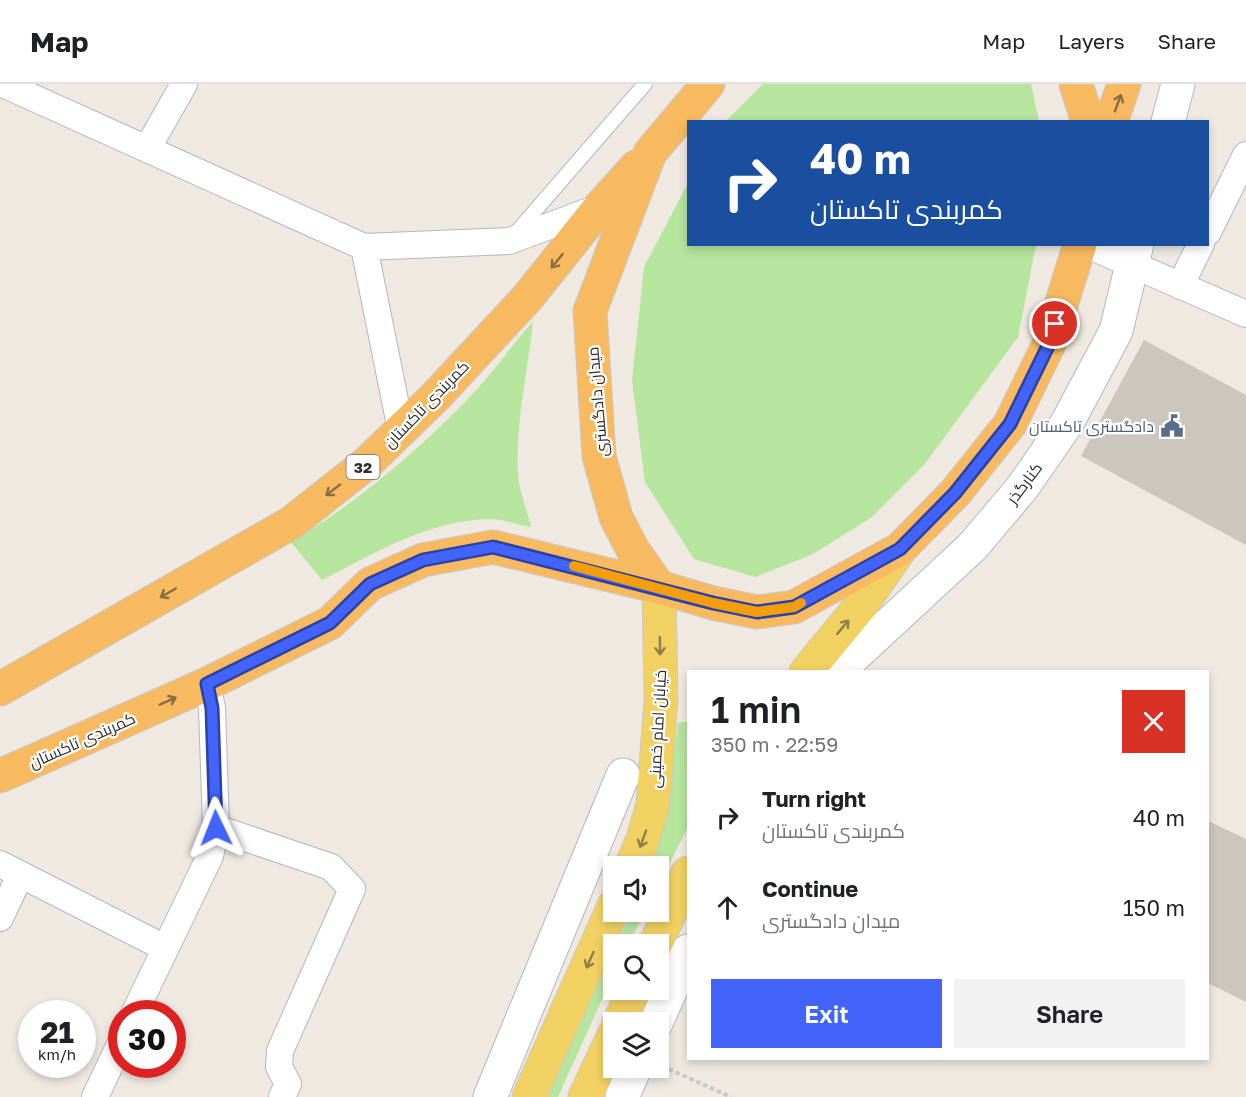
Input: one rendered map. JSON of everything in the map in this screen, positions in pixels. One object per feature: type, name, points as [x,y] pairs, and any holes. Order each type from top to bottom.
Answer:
[{"type":"highway","name":"میدان دادگستری","points":[[659,587],[633,550],[616,517],[599,456],[590,311],[650,153],[708,84]]},
{"type":"highway","points":[[1076,84],[1087,120]]},
{"type":"highway","points":[[1112,120],[1124,84]]},
{"type":"highway","name":"کمربندی تاکستان","points":[[0,689],[291,523],[367,463],[528,297],[600,207],[650,153]]},
{"type":"highway","points":[[659,587],[713,603],[757,612],[794,607],[900,549],[955,493],[1010,424],[1049,344],[1079,246]]},
{"type":"highway","name":"کمربندی تاکستان","points":[[0,776],[207,684],[330,623],[370,584],[423,560],[493,547],[659,587]]},
{"type":"main road","points":[[808,670],[862,604],[900,549]]},
{"type":"main road","name":"خیابان امام خمینی","points":[[636,856],[653,804],[674,707],[659,587]]},
{"type":"main road","points":[[660,934],[687,875]]},
{"type":"main road","points":[[529,1097],[607,922]]},
{"type":"main road","points":[[585,1097],[603,1059]]},
{"type":"street","points":[[3,84],[364,247],[509,241],[600,207]]},
{"type":"street","points":[[147,149],[184,84]]},
{"type":"street","points":[[1169,120],[1178,84]]},
{"type":"street","points":[[1209,230],[1246,155]]},
{"type":"street","points":[[1095,246],[1135,254],[1180,286],[1246,314]]},
{"type":"street","points":[[1180,286],[1200,246]]},
{"type":"street","points":[[364,247],[401,430]]},
{"type":"street","name":"کنارگذر","points":[[839,670],[972,547],[1022,488],[1067,423],[1116,331],[1135,254]]},
{"type":"street","points":[[141,1000],[210,856],[216,828],[212,708],[207,684]]},
{"type":"street","points":[[490,1097],[623,775]]},
{"type":"street","points":[[216,828],[331,867],[352,889],[280,1051],[279,1067],[288,1084],[282,1097]]},
{"type":"street","points":[[0,918],[7,875],[165,948]]},
{"type":"street","points":[[661,1012],[687,953]]},
{"type":"street","points":[[94,1097],[108,1068]]},
{"type":"street","points":[[622,1097],[631,1078]]},
{"type":"lane","points":[[509,241],[645,84]]},
{"type":"path","points":[[669,1069],[731,1097]]},
{"type":"green space","points":[[763,84],[1031,84],[1039,120],[727,120]]},
{"type":"green space","points":[[687,185],[687,246],[1036,246],[1018,337],[924,465],[872,517],[813,554],[755,577],[694,559],[645,482],[632,380],[644,267]]},
{"type":"green space","points":[[533,321],[518,435],[518,473],[531,527],[490,519],[445,525],[382,549],[322,580],[291,542],[338,512],[425,441],[474,392]]},
{"type":"green space","points":[[678,722],[687,722],[687,829],[669,864],[669,856],[655,856],[667,815]]},
{"type":"green space","points":[[626,922],[640,922],[634,934],[621,934]]},
{"type":"green space","points":[[603,971],[603,997],[558,1097],[546,1097]]},
{"type":"building","name":"دادگستری تاکستان","points":[[1144,340],[1246,395],[1246,545],[1081,456]]},
{"type":"building","points":[[1209,821],[1246,839],[1246,1002],[1209,984]]},
{"type":"slow traffic","points":[[574,566],[713,603],[757,612],[794,607],[801,603]]},
{"type":"place","name":"دادگستری تاکستان","points":[[1172,426]]},
{"type":"route","points":[[216,828],[212,708],[207,684],[330,623],[370,584],[423,560],[493,547],[757,612],[794,607],[900,549],[955,493],[1010,424],[1049,344],[1055,324]]}]
